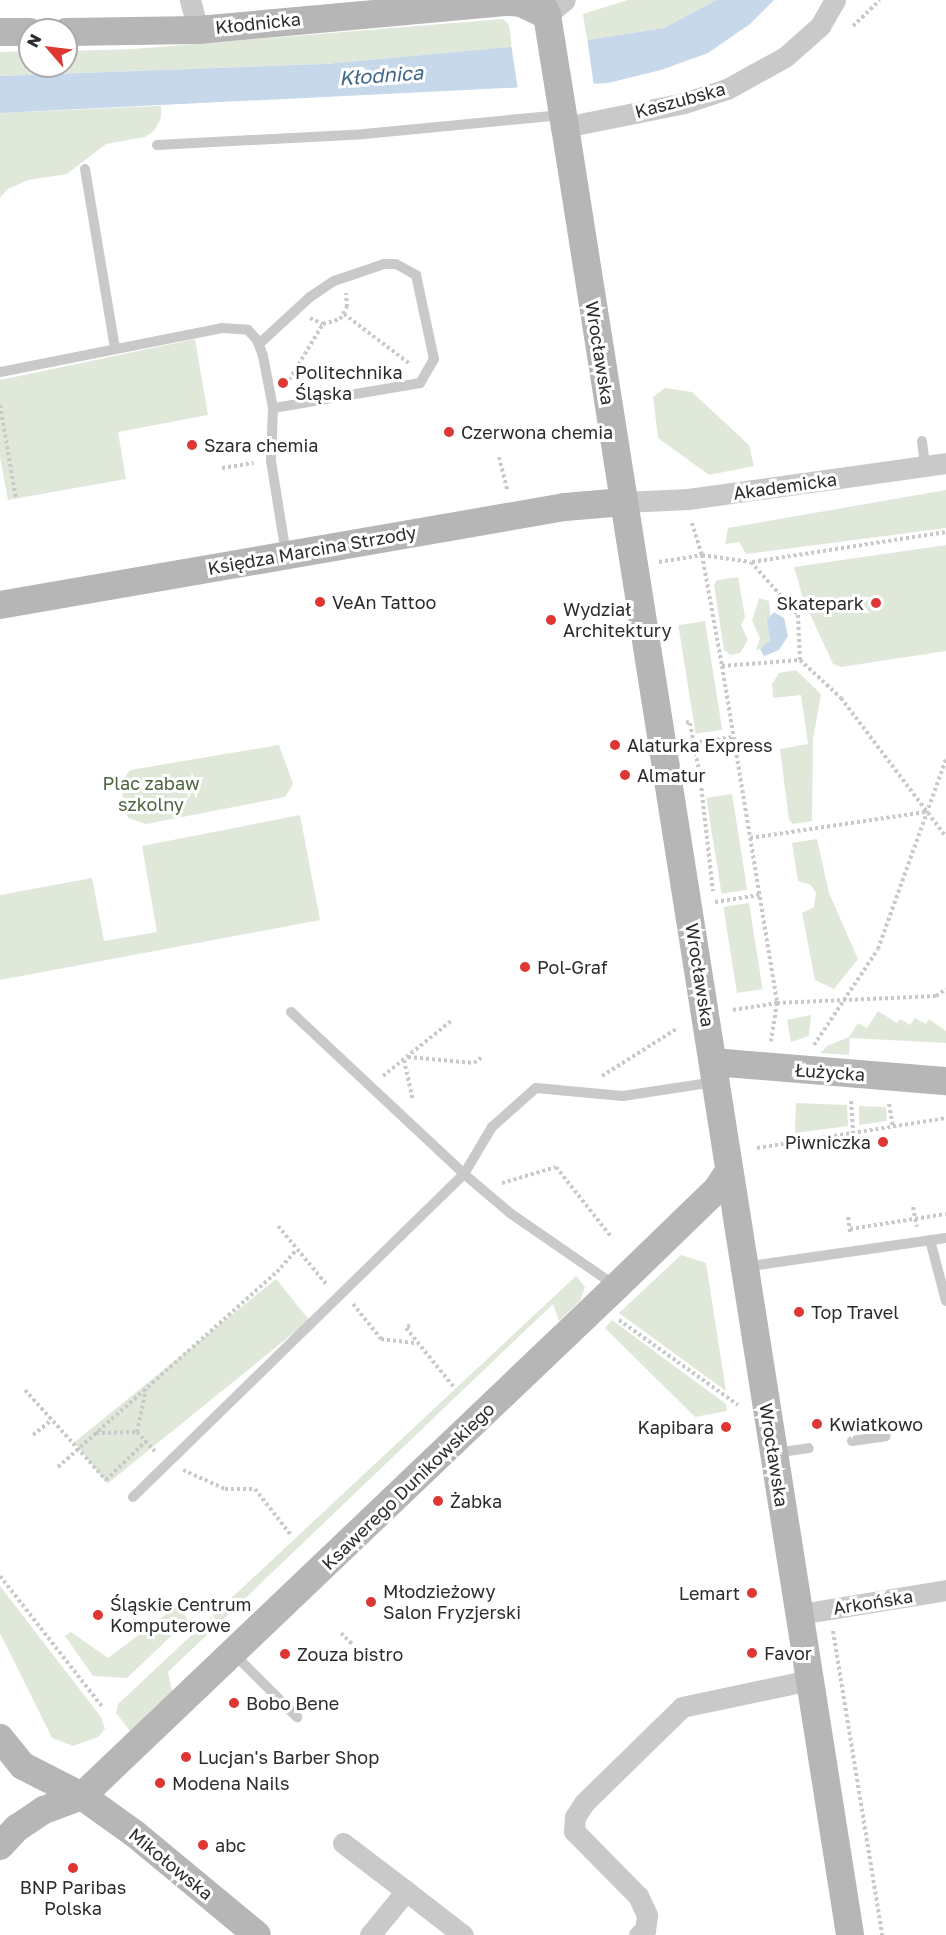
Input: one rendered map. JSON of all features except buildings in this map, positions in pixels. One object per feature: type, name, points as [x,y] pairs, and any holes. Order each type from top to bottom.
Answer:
[{"type":"street","points":[[190,0],[198,30]]},
{"type":"street","name":"Kaszubska","points":[[563,114],[684,103],[727,89],[785,57],[820,26],[835,0]]},
{"type":"street","points":[[820,26],[848,0]]},
{"type":"street","name":"Kłodnicka","points":[[78,32],[198,30],[451,2],[550,4]]},
{"type":"street","name":"Wrocławska","points":[[550,4],[563,114],[850,1935]]},
{"type":"street","points":[[0,32],[18,32]]},
{"type":"street","name":"Akademicka","points":[[624,502],[688,499],[936,464]]},
{"type":"street","name":"Księdza Marcina Strzody","points":[[0,605],[565,507],[624,502]]},
{"type":"street","name":"Łużycka","points":[[715,1072],[946,1081]]},
{"type":"street","name":"Ksawerego Dunikowskiego","points":[[82,1796],[617,1286],[717,1189],[729,1171]]},
{"type":"street","name":"Arkońska","points":[[800,1614],[946,1590]]},
{"type":"street","points":[[639,1935],[645,1930],[648,1915],[638,1896],[574,1831],[575,1816],[584,1803],[682,1707],[810,1680]]},
{"type":"street","name":"Mikołowska","points":[[0,1738],[23,1766],[82,1796],[135,1834],[257,1935]]},
{"type":"street","points":[[0,1846],[17,1828],[44,1810],[82,1796]]},
{"type":"street","points":[[343,1843],[463,1935]]},
{"type":"street","points":[[370,1935],[406,1891]]},
{"type":"lane","points":[[157,145],[364,134],[563,114]]},
{"type":"lane","points":[[85,169],[115,349]]},
{"type":"lane","points":[[259,344],[303,304],[334,281],[384,264],[396,264],[416,275],[434,359],[426,376],[409,386],[273,408]]},
{"type":"lane","points":[[0,372],[222,328],[248,330],[259,344],[273,408],[271,460],[286,554]]},
{"type":"lane","points":[[922,441],[936,464]]},
{"type":"lane","points":[[291,1012],[481,1189],[617,1286]]},
{"type":"lane","points":[[133,1497],[464,1174],[492,1127],[536,1088],[623,1096],[715,1072]]},
{"type":"lane","points":[[744,1267],[946,1238]]},
{"type":"lane","points":[[930,1240],[946,1301]]},
{"type":"lane","points":[[852,1441],[886,1436]]},
{"type":"lane","points":[[774,1453],[809,1448]]},
{"type":"lane","points":[[233,1653],[297,1717]]},
{"type":"path","points":[[853,26],[879,0]]},
{"type":"path","points":[[303,304],[310,318],[323,324],[335,322],[345,314],[348,299],[334,281]]},
{"type":"path","points":[[345,314],[426,376]]},
{"type":"path","points":[[273,408],[323,324]]},
{"type":"path","points":[[0,405],[16,499]]},
{"type":"path","points":[[500,456],[507,490]]},
{"type":"path","points":[[222,468],[271,460]]},
{"type":"path","points":[[693,524],[702,555],[722,666],[777,1003],[770,1045]]},
{"type":"path","points":[[658,562],[702,555],[751,562],[946,532]]},
{"type":"path","points":[[751,562],[798,615],[800,660],[841,698],[946,837]]},
{"type":"path","points":[[722,666],[800,660]]},
{"type":"path","points":[[686,722],[690,723],[713,892]]},
{"type":"path","points":[[692,743],[733,737]]},
{"type":"path","points":[[813,1047],[878,949],[946,759]]},
{"type":"path","points":[[750,838],[927,812]]},
{"type":"path","points":[[716,902],[759,894]]},
{"type":"path","points":[[733,1010],[777,1003],[936,996],[946,989]]},
{"type":"path","points":[[382,1076],[451,1021]]},
{"type":"path","points":[[576,1092],[678,1028]]},
{"type":"path","points":[[405,1058],[474,1063],[482,1058]]},
{"type":"path","points":[[405,1058],[414,1104]]},
{"type":"path","points":[[851,1101],[853,1133]]},
{"type":"path","points":[[889,1104],[893,1127]]},
{"type":"path","points":[[757,1148],[946,1118]]},
{"type":"path","points":[[481,1189],[556,1167],[612,1238]]},
{"type":"path","points":[[913,1207],[917,1225]]},
{"type":"path","points":[[848,1218],[850,1232],[946,1214]]},
{"type":"path","points":[[278,1226],[381,1339],[419,1344]]},
{"type":"path","points":[[58,1467],[277,1272],[297,1249]]},
{"type":"path","points":[[610,1313],[738,1405]]},
{"type":"path","points":[[410,1325],[406,1328],[453,1386]]},
{"type":"path","points":[[137,1432],[146,1388]]},
{"type":"path","points":[[25,1390],[50,1422],[106,1480],[146,1441]]},
{"type":"path","points":[[33,1436],[50,1422]]},
{"type":"path","points":[[95,1433],[137,1432],[167,1463],[225,1489],[255,1489],[291,1535]]},
{"type":"path","points":[[0,1576],[103,1708]]},
{"type":"path","points":[[834,1625],[834,1646],[882,1935]]},
{"type":"path","points":[[341,1633],[355,1647]]},
{"type":"green space","points":[[628,0],[716,0],[664,28],[587,40],[583,14]]},
{"type":"green space","points":[[503,19],[509,25],[512,47],[325,64],[78,73],[78,51],[134,49]]},
{"type":"green space","points":[[18,51],[18,75],[0,76],[0,52]]},
{"type":"green space","points":[[161,106],[161,118],[154,131],[145,137],[106,144],[67,174],[28,180],[8,189],[0,198],[0,113]]},
{"type":"green space","points":[[195,339],[208,415],[118,432],[126,479],[8,500],[0,457],[0,380]]},
{"type":"green space","points":[[665,388],[692,392],[749,445],[754,466],[709,475],[658,438],[653,397]]},
{"type":"green space","points":[[946,490],[946,528],[746,554],[739,542],[725,544],[728,528]]},
{"type":"green space","name":"Skatepark","points":[[946,545],[946,651],[841,667],[833,664],[803,599],[794,567]]},
{"type":"green space","points":[[738,577],[745,617],[741,625],[748,640],[740,653],[731,655],[724,650],[714,585],[717,580]]},
{"type":"green space","points":[[759,598],[769,601],[772,634],[767,644],[756,651],[760,638],[752,621]]},
{"type":"green space","points":[[705,621],[722,730],[696,734],[678,625]]},
{"type":"green space","points":[[796,670],[821,694],[813,739],[812,821],[793,824],[789,820],[780,749],[808,744],[801,695],[773,698],[772,684],[779,673]]},
{"type":"green space","name":"Plac zabaw szkolny","points":[[279,745],[293,784],[285,797],[146,824],[128,818],[120,784],[130,770]]},
{"type":"green space","points":[[732,794],[747,890],[721,894],[706,798]]},
{"type":"green space","points":[[300,815],[320,920],[0,980],[0,895],[92,878],[104,941],[157,932],[142,846]]},
{"type":"green space","points":[[817,839],[829,893],[858,959],[834,989],[815,980],[802,913],[814,907],[816,893],[811,885],[798,881],[792,843]]},
{"type":"green space","points":[[749,903],[763,989],[737,993],[723,907]]},
{"type":"green space","points":[[878,1011],[897,1023],[900,1019],[910,1025],[915,1018],[926,1024],[929,1019],[946,1031],[946,1043],[850,1038],[849,1055],[820,1053],[827,1046],[849,1037],[858,1023],[867,1028]]},
{"type":"green space","points":[[811,1015],[809,1036],[791,1042],[787,1020]]},
{"type":"green space","points":[[796,1103],[847,1105],[848,1126],[795,1133]]},
{"type":"green space","points":[[859,1106],[886,1107],[887,1121],[859,1125]]},
{"type":"green space","points":[[681,1255],[706,1263],[726,1391],[619,1313]]},
{"type":"green space","points":[[576,1276],[585,1287],[580,1301],[559,1321],[553,1304],[168,1672],[172,1691],[130,1731],[116,1713],[118,1704]]},
{"type":"green space","points":[[276,1279],[309,1320],[107,1484],[74,1443]]},
{"type":"green space","points":[[612,1320],[726,1404],[727,1411],[695,1417],[605,1328]]},
{"type":"green space","points":[[0,1586],[101,1717],[105,1729],[98,1737],[73,1746],[52,1738],[0,1633]]},
{"type":"green space","points":[[177,1606],[188,1620],[127,1678],[93,1676],[65,1636],[71,1632],[108,1658]]},
{"type":"water","name":"Kłodnica","points":[[716,0],[774,0],[750,24],[708,53],[661,70],[608,83],[0,113],[0,76],[78,78],[78,73],[325,64],[587,40],[664,28]]},
{"type":"water","points":[[774,612],[784,618],[788,636],[779,650],[764,656],[760,649],[770,640],[767,620]]},
{"type":"pier","points":[[587,37],[594,87],[518,90],[511,44]]},
{"type":"place","name":"Politechnika Śląska","points":[[283,383]]},
{"type":"place","name":"Czerwona chemia","points":[[449,432]]},
{"type":"place","name":"Szara chemia","points":[[192,445]]},
{"type":"place","name":"VeAn Tattoo","points":[[320,602]]},
{"type":"place","name":"Skatepark","points":[[876,603]]},
{"type":"place","name":"Wydział Architektury","points":[[551,620]]},
{"type":"place","name":"Alaturka Express","points":[[615,745]]},
{"type":"place","name":"Almatur","points":[[625,775]]},
{"type":"place","name":"Pol-Graf","points":[[525,967]]},
{"type":"place","name":"Piwniczka","points":[[883,1142]]},
{"type":"place","name":"Top Travel","points":[[799,1312]]},
{"type":"place","name":"Kwiatkowo","points":[[817,1424]]},
{"type":"place","name":"Kapibara","points":[[726,1427]]},
{"type":"place","name":"Żabka","points":[[438,1501]]},
{"type":"place","name":"Lemart","points":[[752,1593]]},
{"type":"place","name":"Młodzieżowy Salon Fryzjerski","points":[[371,1602]]},
{"type":"place","name":"Śląskie Centrum Komputerowe","points":[[98,1615]]},
{"type":"place","name":"Favor","points":[[752,1653]]},
{"type":"place","name":"Zouza bistro","points":[[285,1654]]},
{"type":"place","name":"Bobo Bene","points":[[234,1703]]},
{"type":"place","name":"Lucjan's Barber Shop","points":[[186,1757]]},
{"type":"place","name":"Modena Nails","points":[[160,1783]]},
{"type":"place","name":"abc","points":[[203,1845]]},
{"type":"place","name":"BNP Paribas Polska","points":[[73,1868]]}]
